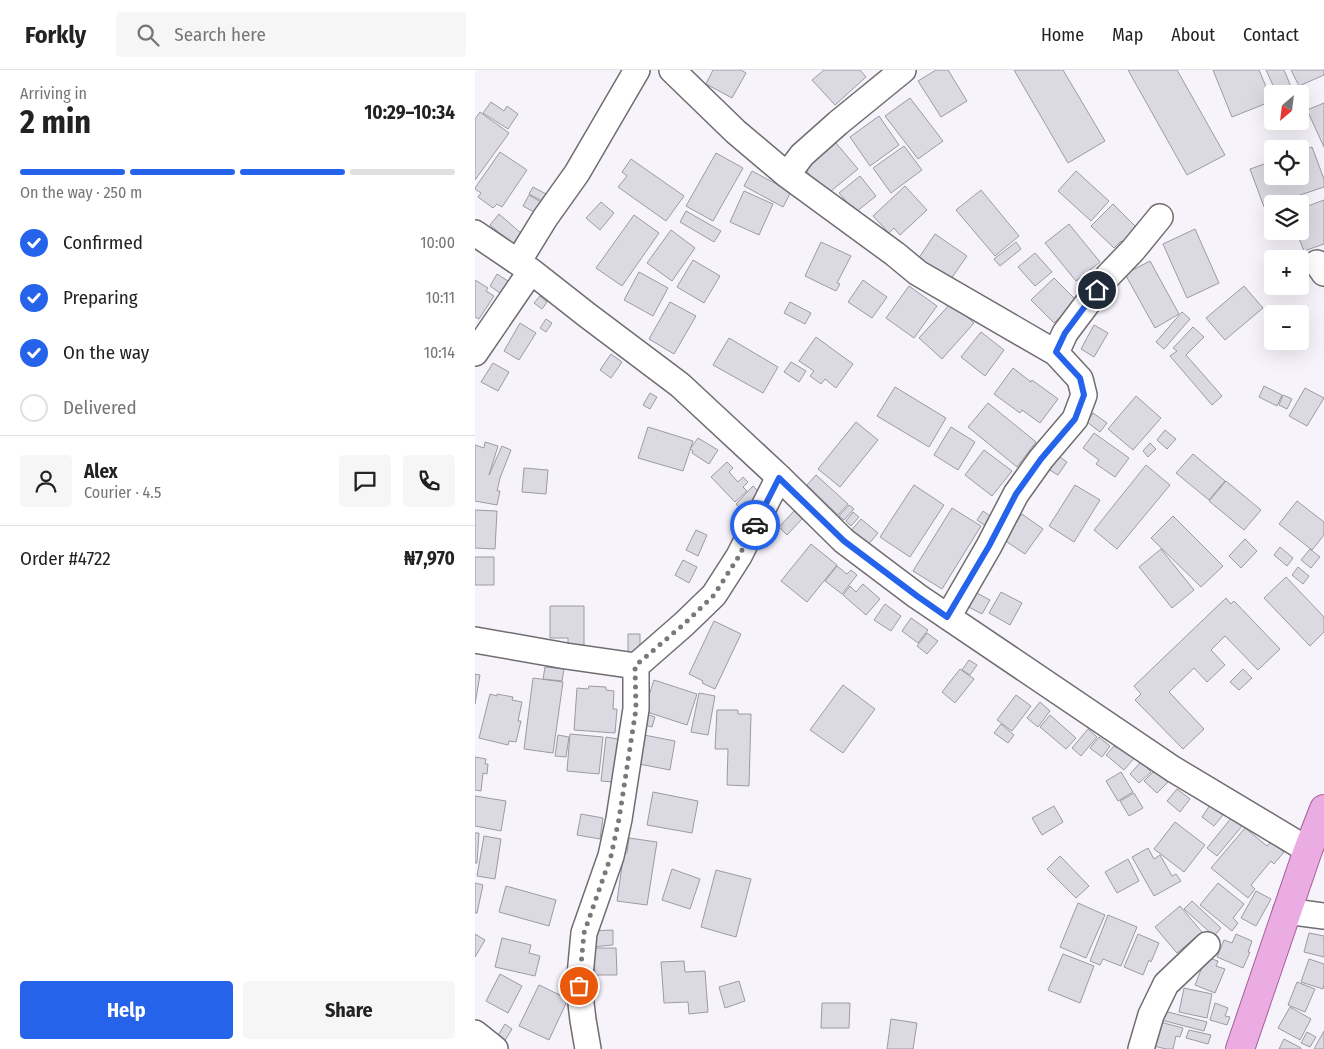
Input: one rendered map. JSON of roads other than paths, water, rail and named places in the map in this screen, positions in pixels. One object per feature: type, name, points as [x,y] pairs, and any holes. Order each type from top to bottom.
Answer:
[{"type":"main road","points":[[1240,1049],[1286,912],[1324,809]]},
{"type":"street","points":[[475,353],[525,266],[545,218],[577,173],[637,70]]},
{"type":"street","points":[[672,70],[735,132],[787,175],[918,272],[1056,352],[1080,378],[1084,395],[1075,419],[1041,459],[1016,494],[989,546],[947,617]]},
{"type":"street","points":[[787,175],[809,148],[903,70]]},
{"type":"street","points":[[1056,352],[1065,333],[1108,276],[1133,250],[1160,217]]},
{"type":"street","points":[[475,233],[525,266],[680,385],[844,541],[917,596],[1173,769],[1308,850]]},
{"type":"street","points":[[475,640],[635,666],[684,624],[714,595],[739,556],[779,478]]},
{"type":"street","points":[[588,1049],[579,986],[584,933],[611,856],[619,819],[636,709],[635,666]]},
{"type":"street","points":[[1286,912],[1324,916]]},
{"type":"street","points":[[1141,1049],[1151,1015],[1166,984],[1207,945]]},
{"type":"street","points":[[475,1033],[495,1049]]}]
